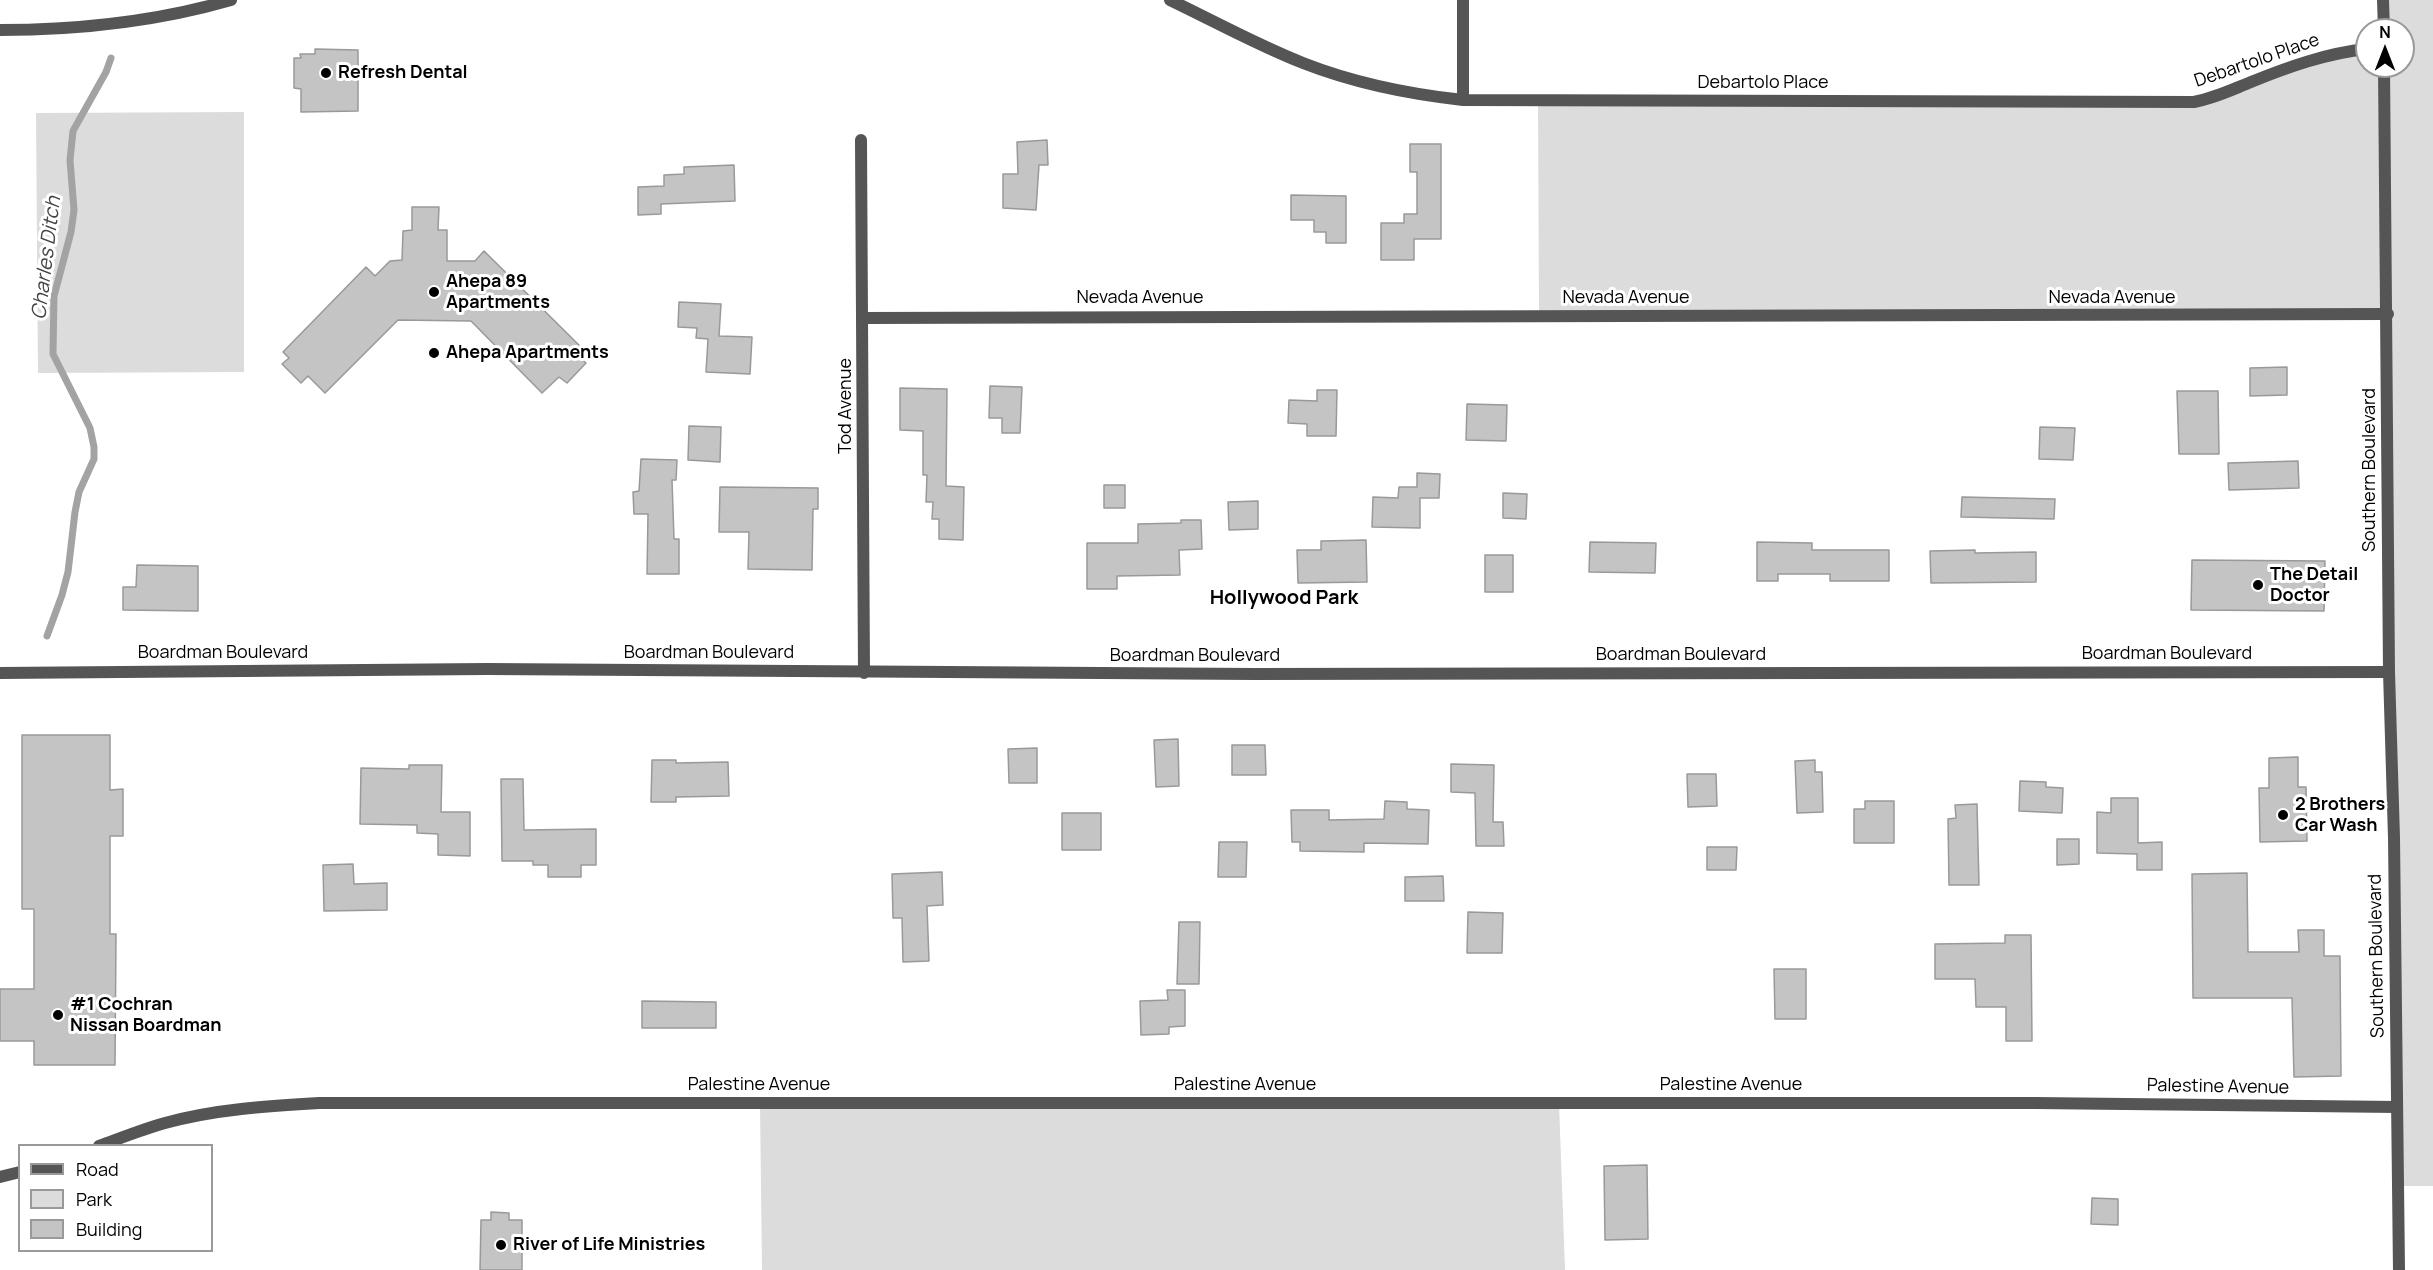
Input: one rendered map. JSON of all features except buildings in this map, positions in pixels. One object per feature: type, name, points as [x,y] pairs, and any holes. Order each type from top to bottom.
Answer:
[{"type":"street","points":[[0,30],[80,29],[136,22],[231,0]]},
{"type":"street","name":"Debartolo Place","points":[[1170,0],[1305,64],[1377,86],[1417,95],[1463,100],[2194,102],[2213,99],[2252,82],[2336,52],[2355,50]]},
{"type":"street","points":[[1463,0],[1463,100]]},
{"type":"street","points":[[2383,0],[2384,18]]},
{"type":"street","name":"Southern Boulevard","points":[[2384,78],[2399,1270]]},
{"type":"street","name":"Tod Avenue","points":[[861,140],[864,318],[864,673]]},
{"type":"street","name":"Nevada Avenue","points":[[864,318],[2388,314]]},
{"type":"street","name":"Boardman Boulevard","points":[[0,673],[476,669],[1267,674],[2390,672]]},
{"type":"street","name":"Palestine Avenue","points":[[105,1144],[163,1123],[205,1114],[266,1106],[320,1104],[2035,1103],[2397,1107]]},
{"type":"street","points":[[0,1177],[18,1172]]},
{"type":"green space","points":[[2383,0],[2433,0],[2433,1186],[2398,1186],[2387,315],[1539,316],[1538,100],[2194,102],[2252,82],[2355,52],[2355,78],[2415,78],[2415,18],[2384,18]]},
{"type":"green space","points":[[244,112],[244,372],[38,373],[36,113]]},
{"type":"green space","points":[[1559,1103],[1565,1270],[762,1270],[760,1104]]},
{"type":"waterway","name":"Charles Ditch","points":[[47,636],[68,572],[79,492],[94,459],[90,428],[53,354],[54,296],[71,232],[74,210],[70,160],[73,131],[106,72],[111,58]]},
{"type":"place","name":"Refresh Dental","points":[[326,73]]},
{"type":"place","name":"Ahepa 89 Apartments","points":[[434,292]]},
{"type":"place","name":"Ahepa Apartments","points":[[434,353]]},
{"type":"place","name":"The Detail Doctor","points":[[2258,585]]},
{"type":"place","name":"2 Brothers Car Wash","points":[[2283,815]]},
{"type":"place","name":"#1 Cochran Nissan Boardman","points":[[58,1015]]},
{"type":"place","name":"River of Life Ministries","points":[[501,1245]]},
{"type":"district","name":"Hollywood Park","points":[[1284,598]]}]
